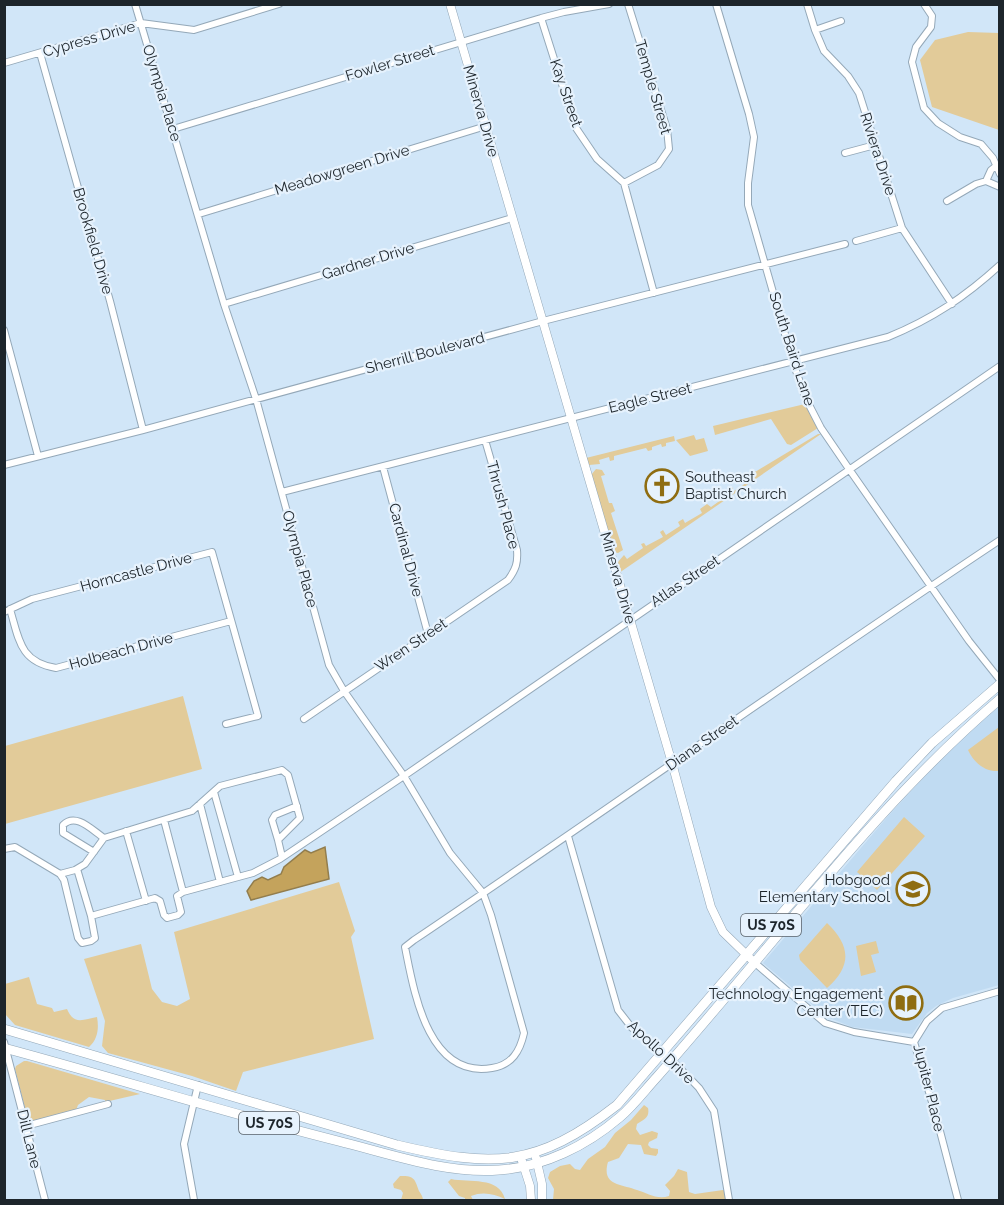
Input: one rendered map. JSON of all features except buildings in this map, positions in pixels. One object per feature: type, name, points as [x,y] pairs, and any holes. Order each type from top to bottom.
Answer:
[{"type":"main road","name":"US 70S","points":[[4,1029],[397,1145],[443,1156],[474,1160],[521,1157],[561,1144],[589,1127],[616,1105],[896,781],[933,743],[999,684]]},
{"type":"main road","name":"US 70S","points":[[5,1046],[194,1102],[433,1165],[465,1170],[499,1170],[524,1167],[563,1154],[593,1138],[622,1116],[885,809],[969,725],[999,699]]},
{"type":"street","name":"Olympia Place","points":[[135,4],[224,304],[256,399],[329,665],[344,691],[404,776],[450,852],[483,893],[524,1033],[521,1047],[512,1060],[497,1067]]},
{"type":"street","name":"Cypress Drive","points":[[4,63],[141,23],[194,30],[279,4]]},
{"type":"street","name":"Minerva Drive","points":[[450,4],[572,418],[711,907],[723,932],[755,963],[825,1023],[854,1032],[914,1042]]},
{"type":"street","name":"Fowler Street","points":[[173,129],[541,18],[609,4]]},
{"type":"street","name":"Temple Street","points":[[624,183],[658,165],[669,149],[667,129],[628,4]]},
{"type":"street","name":"South Baird Lane","points":[[716,4],[754,137],[748,183],[748,205],[805,397],[821,428],[849,469],[969,641],[999,680]]},
{"type":"street","name":"Riviera Drive","points":[[807,4],[814,30],[824,51],[848,76],[859,93],[902,228],[952,304]]},
{"type":"street","points":[[924,4],[932,16],[931,27],[916,48],[912,62],[924,108],[938,123],[960,137],[981,144],[993,158],[999,174]]},
{"type":"street","name":"Kay Street","points":[[541,18],[576,128],[597,159],[624,183]]},
{"type":"street","points":[[814,30],[842,21]]},
{"type":"street","name":"Brookfield Drive","points":[[40,53],[110,300],[143,430]]},
{"type":"street","name":"Meadowgreen Drive","points":[[199,214],[486,126]]},
{"type":"street","points":[[845,153],[875,145]]},
{"type":"street","points":[[986,182],[991,170],[996,166]]},
{"type":"street","points":[[947,201],[969,187],[986,182],[999,187]]},
{"type":"street","points":[[624,183],[654,293]]},
{"type":"street","name":"Gardner Drive","points":[[224,304],[512,218]]},
{"type":"street","points":[[856,241],[902,228]]},
{"type":"street","name":"Sherrill Boulevard","points":[[4,465],[143,430],[543,321],[845,244]]},
{"type":"street","name":"Eagle Street","points":[[282,492],[888,337],[919,324],[952,304],[999,265]]},
{"type":"street","points":[[4,330],[38,456]]},
{"type":"street","name":"Atlas Street","points":[[183,892],[238,877],[270,865],[312,838],[999,366]]},
{"type":"street","name":"Thrush Place","points":[[485,440],[517,550],[516,570]]},
{"type":"street","name":"Cardinal Drive","points":[[383,467],[428,634]]},
{"type":"street","name":"Diana Street","points":[[497,1067],[485,1070],[471,1069],[440,1050],[425,1027],[405,947],[999,540]]},
{"type":"street","name":"Horncastle Drive","points":[[7,611],[32,600],[212,552],[258,716],[226,724]]},
{"type":"street","name":"Wren Street","points":[[304,719],[508,580],[516,570]]},
{"type":"street","name":"Holbeach Drive","points":[[7,611],[22,649],[37,663],[56,668],[231,621]]},
{"type":"street","points":[[60,874],[85,864],[104,838],[192,811],[220,786],[282,770],[288,775],[300,818],[278,840]]},
{"type":"street","points":[[214,792],[238,877]]},
{"type":"street","points":[[200,804],[220,882]]},
{"type":"street","points":[[282,857],[272,820],[275,815],[297,806]]},
{"type":"street","points":[[94,852],[63,833],[63,825],[71,819],[78,820],[104,838]]},
{"type":"street","points":[[91,916],[154,898],[160,901],[167,918],[181,912],[177,896],[183,892],[164,820]]},
{"type":"street","points":[[126,831],[146,901]]},
{"type":"street","name":"Apollo Drive","points":[[568,836],[618,1010],[632,1028],[672,1060],[699,1088],[714,1111],[729,1200]]},
{"type":"street","points":[[4,849],[15,847],[60,874],[64,880],[78,938],[82,943],[95,938],[77,869]]},
{"type":"street","name":"Jupiter Place","points":[[958,1200],[914,1042],[927,1021],[942,1008],[999,991]]},
{"type":"street","name":"Dill Lane","points":[[5,1046],[44,1200]]},
{"type":"street","points":[[194,1200],[184,1144],[198,1085]]},
{"type":"street","points":[[26,1126],[108,1104]]},
{"type":"street","points":[[534,1153],[542,1184],[542,1200]]},
{"type":"street","points":[[521,1157],[530,1186],[531,1200]]},
{"type":"shaded area","points":[[968,32],[999,33],[999,130],[932,107],[920,60],[935,40]]},
{"type":"shaded area","points":[[805,404],[818,428],[791,445],[787,444],[771,419],[715,435],[713,426]]},
{"type":"shaded area","points":[[821,434],[619,573],[617,563],[624,555],[627,559],[643,548],[641,544],[644,543],[646,546],[663,537],[660,532],[663,530],[666,535],[680,526],[678,522],[683,519],[685,523],[702,513],[700,509],[707,504],[711,507],[728,495],[726,491],[732,487],[734,491],[752,479],[750,475]]},
{"type":"shaded area","points":[[694,435],[696,440],[704,438],[708,451],[690,456],[676,440]]},
{"type":"shaded area","points":[[674,436],[675,441],[666,443],[666,446],[662,447],[661,444],[652,447],[652,450],[648,451],[646,448],[614,456],[614,460],[610,461],[609,457],[599,460],[600,464],[589,465],[586,458]]},
{"type":"shaded area","points":[[596,469],[602,470],[605,475],[601,476],[609,503],[612,503],[615,511],[611,513],[623,550],[618,553],[613,552],[591,475]]},
{"type":"shaded area","points":[[183,696],[202,769],[5,824],[5,746]]},
{"type":"shaded area","name":"Hobgood Elementary School","points":[[999,703],[999,985],[953,998],[936,1006],[927,1013],[912,1034],[852,1027],[827,1017],[763,963],[889,815],[942,758]]},
{"type":"shaded area","points":[[999,727],[999,771],[994,771],[980,766],[968,750]]},
{"type":"shaded area","points":[[904,817],[925,836],[877,890],[857,872]]},
{"type":"shaded area","points":[[325,847],[329,879],[251,900],[247,891],[254,881],[262,877],[268,880],[281,874],[284,867],[305,850],[311,853]]},
{"type":"shaded area","points":[[339,882],[355,931],[351,937],[374,1039],[243,1072],[236,1091],[192,1076],[108,1053],[102,1046],[105,1021],[84,959],[141,944],[152,989],[162,1002],[177,1006],[190,999],[174,932]]},
{"type":"shaded area","points":[[827,923],[841,940],[845,956],[841,972],[827,988],[800,960],[799,955]]},
{"type":"shaded area","points":[[876,941],[879,953],[871,955],[876,972],[861,976],[856,946]]},
{"type":"shaded area","points":[[29,977],[37,1004],[52,1008],[54,1012],[67,1009],[76,1020],[97,1017],[97,1033],[89,1047],[15,1025],[5,1014],[5,984]]},
{"type":"shaded area","points":[[24,1061],[140,1094],[105,1102],[105,1100],[89,1097],[78,1105],[76,1110],[30,1122],[15,1069]]},
{"type":"shaded area","points":[[644,1105],[648,1108],[648,1114],[637,1124],[636,1129],[640,1135],[652,1131],[658,1133],[657,1138],[648,1145],[658,1149],[658,1153],[656,1156],[644,1154],[641,1145],[628,1144],[619,1158],[608,1162],[607,1176],[610,1180],[652,1196],[665,1197],[669,1196],[670,1191],[665,1185],[678,1169],[687,1172],[689,1192],[695,1194],[723,1190],[726,1200],[553,1200],[554,1189],[548,1178],[550,1172],[560,1166],[570,1164],[580,1170],[588,1159],[605,1147],[615,1133]]},
{"type":"shaded area","points":[[400,1176],[409,1176],[414,1179],[423,1200],[401,1200],[403,1193],[394,1188],[393,1184]]},
{"type":"shaded area","points":[[451,1179],[490,1184],[502,1192],[505,1199],[484,1193],[471,1196],[473,1200],[465,1200],[448,1182]]},
{"type":"place","name":"Southeast Baptist Church","points":[[662,486]]},
{"type":"place","name":"Hobgood Elementary School","points":[[913,889]]},
{"type":"place","name":"Technology Engagement Center (TEC)","points":[[906,1003]]}]
